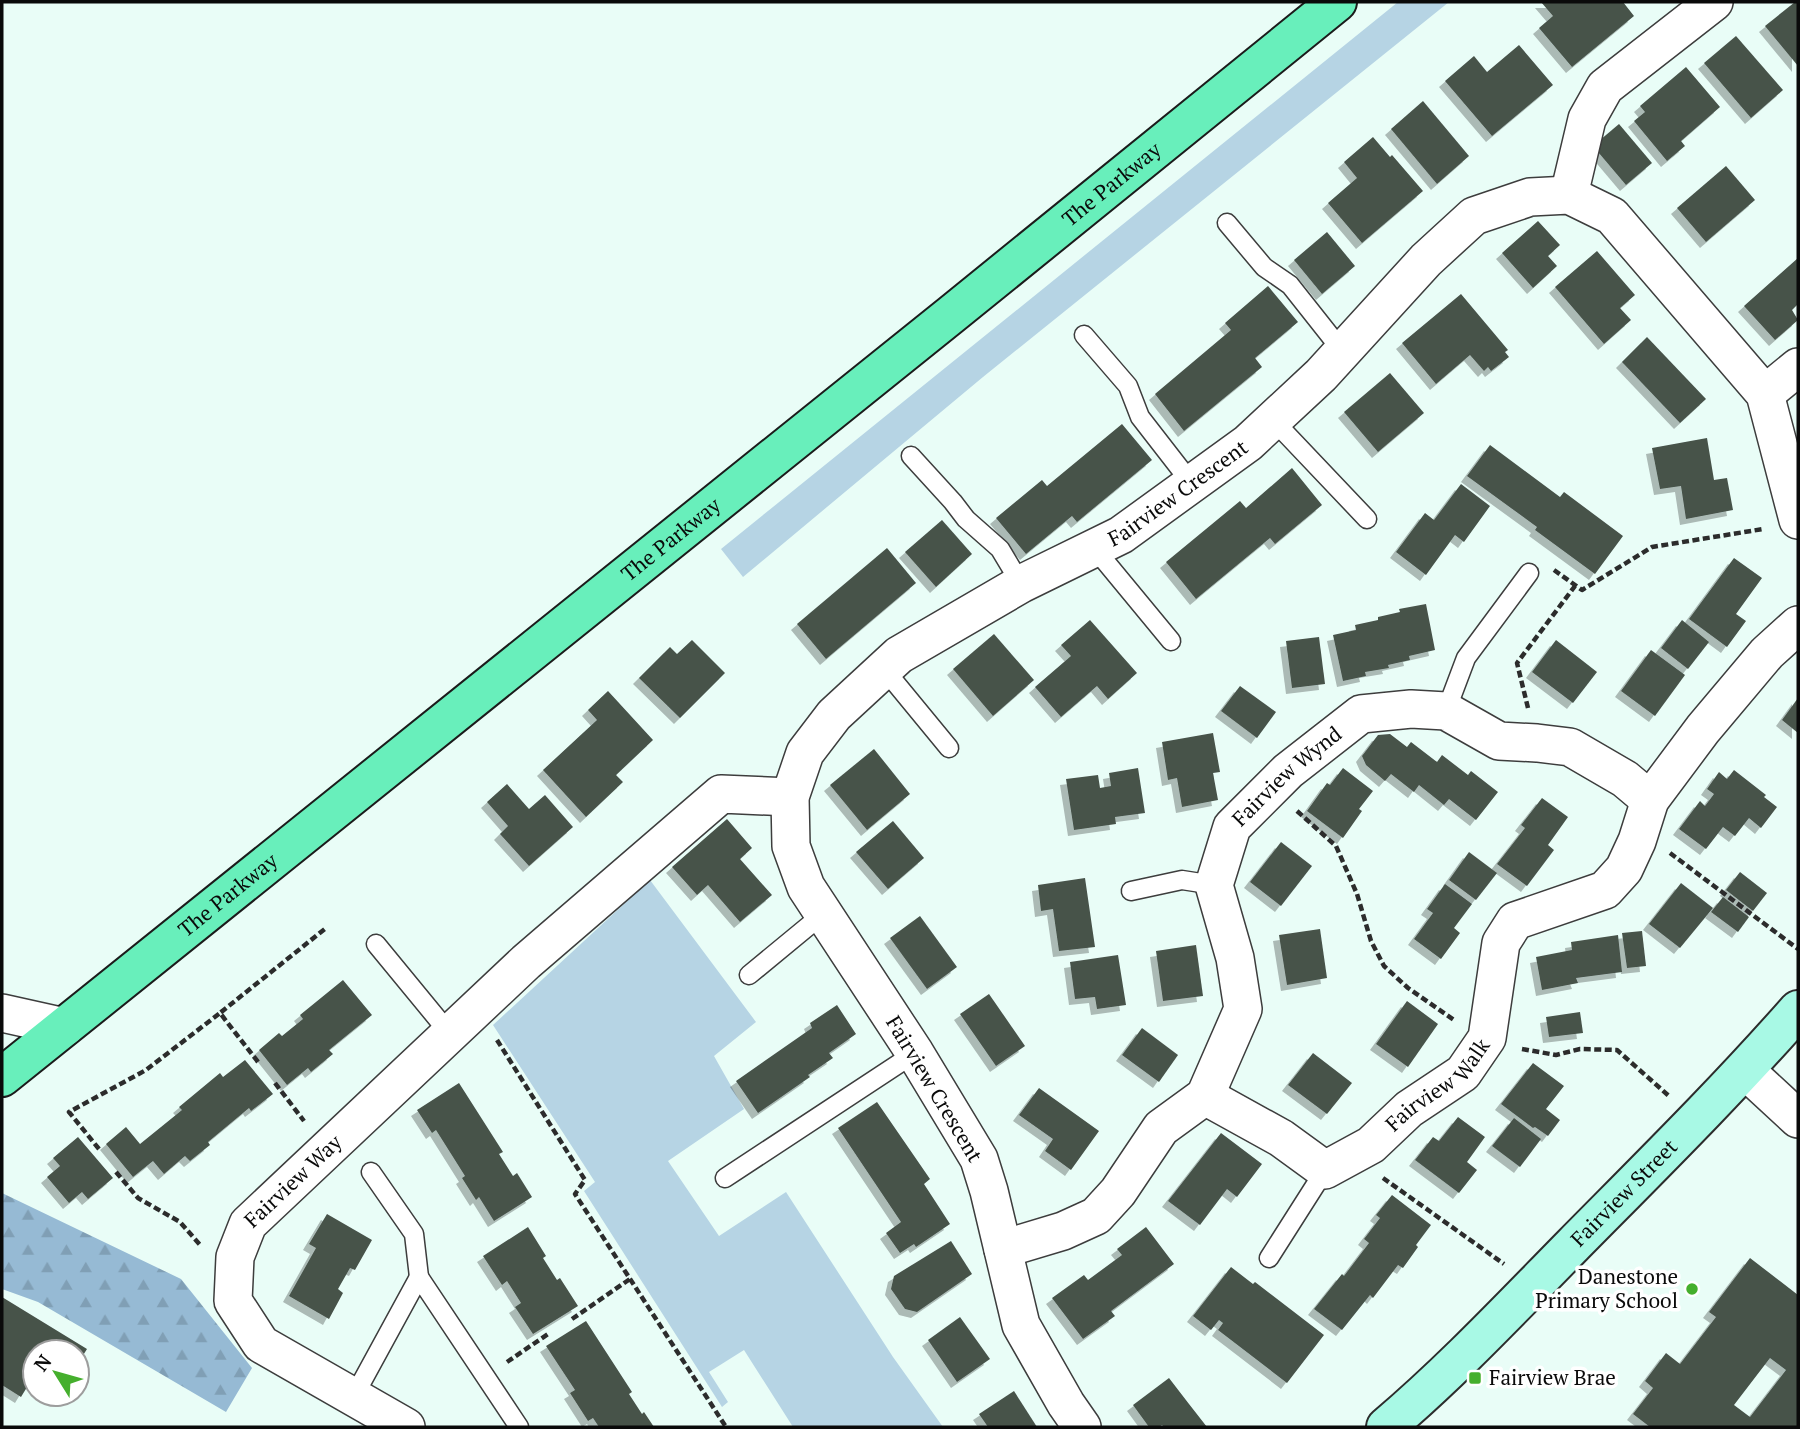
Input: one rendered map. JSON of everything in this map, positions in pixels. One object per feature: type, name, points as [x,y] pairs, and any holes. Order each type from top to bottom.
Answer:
[{"type":"main road","name":"The Parkway","points":[[2,1077],[1337,2]]},
{"type":"street","points":[[1570,195],[1587,119],[1605,87],[1714,2]]},
{"type":"street","name":"Fairview Crescent","points":[[1082,1427],[1021,1325],[979,1159],[915,1052],[806,887],[791,846],[790,797],[805,753],[834,715],[899,655],[1021,584],[1121,536],[1248,443],[1321,375],[1426,260],[1474,216],[1530,197],[1570,195],[1612,216],[1765,394],[1785,524]]},
{"type":"street","points":[[1765,394],[1798,367]]},
{"type":"street","name":"Fairview Walk","points":[[1339,1163],[1371,1145],[1409,1109],[1463,1073],[1487,1038],[1501,943],[1515,921],[1605,890],[1624,869],[1645,815],[1703,729],[1767,653],[1798,625]]},
{"type":"street","name":"Fairview Wynd","points":[[1214,885],[1232,827],[1287,771],[1361,714],[1411,709],[1446,710],[1499,741],[1570,747],[1625,779],[1645,815]]},
{"type":"street","name":"Fairview Way","points":[[406,1427],[261,1344],[233,1301],[235,1257],[248,1224],[526,962],[721,794],[790,797]]},
{"type":"street","points":[[1003,1249],[1063,1231],[1096,1216],[1118,1192],[1161,1128],[1205,1096],[1243,1009],[1235,958],[1214,885]]},
{"type":"street","name":"Fairview Street","points":[[1386,1427],[1424,1395],[1533,1285],[1745,1070],[1798,1010]]},
{"type":"street","points":[[2,1013],[65,1027]]},
{"type":"street","points":[[1745,1070],[1798,1119]]},
{"type":"street","points":[[1205,1096],[1281,1138],[1339,1163]]},
{"type":"lane","points":[[1227,223],[1264,267],[1290,285],[1343,352]]},
{"type":"lane","points":[[1084,335],[1128,386],[1140,417],[1192,484]]},
{"type":"lane","points":[[1273,420],[1367,519]]},
{"type":"lane","points":[[911,457],[966,519],[1000,549],[1021,584]]},
{"type":"lane","points":[[1095,549],[1171,641]]},
{"type":"lane","points":[[1446,710],[1466,658],[1529,573]]},
{"type":"lane","points":[[884,668],[950,748]]},
{"type":"lane","points":[[1131,891],[1182,880],[1214,885]]},
{"type":"lane","points":[[749,975],[823,914]]},
{"type":"lane","points":[[376,944],[450,1034]]},
{"type":"lane","points":[[725,1178],[915,1052]]},
{"type":"lane","points":[[1269,1258],[1339,1163]]},
{"type":"lane","points":[[370,1172],[414,1234],[419,1277],[519,1427]]},
{"type":"lane","points":[[354,1398],[419,1277]]},
{"type":"path","points":[[1529,573],[1539,559],[1582,590],[1652,547],[1785,524]]},
{"type":"path","points":[[1537,743],[1517,663],[1575,586]]},
{"type":"path","points":[[1276,783],[1300,814],[1336,846],[1357,894],[1371,941],[1384,966],[1408,988],[1484,1042],[1556,1055],[1580,1049],[1617,1050],[1695,1121]]},
{"type":"path","points":[[1645,815],[1798,949]]},
{"type":"path","points":[[99,1149],[69,1112],[146,1070],[326,928]]},
{"type":"path","points":[[478,1009],[585,1180],[575,1194],[726,1427]]},
{"type":"path","points":[[220,1013],[258,1062]]},
{"type":"path","points":[[275,1083],[326,1149]]},
{"type":"path","points":[[1339,1163],[1533,1285]]},
{"type":"path","points":[[116,1171],[138,1198],[180,1222],[206,1252],[234,1278]]},
{"type":"path","points":[[572,1319],[630,1279]]},
{"type":"path","points":[[486,1377],[548,1334]]},
{"type":"shaded area","points":[[1398,2],[1449,2],[983,377],[743,577],[721,549]]},
{"type":"shaded area","points":[[650,880],[756,1022],[714,1056],[744,1109],[668,1161],[719,1236],[786,1192],[893,1357],[943,1427],[793,1427],[744,1350],[709,1372],[728,1402],[722,1407],[584,1191],[595,1182],[493,1025]]},
{"type":"green space","points":[[2,1193],[181,1279],[252,1368],[226,1412],[38,1302],[2,1289]]},
{"type":"building","points":[[1541,2],[1623,2],[1634,16],[1572,67],[1539,28],[1553,16]]},
{"type":"building","points":[[1798,2],[1798,66],[1765,26]]},
{"type":"building","points":[[1736,36],[1783,90],[1751,118],[1704,63]]},
{"type":"building","points":[[1519,45],[1553,85],[1492,136],[1445,81],[1474,56],[1487,72]]},
{"type":"building","points":[[1686,67],[1720,107],[1681,141],[1685,146],[1667,161],[1634,121],[1645,112],[1640,106]]},
{"type":"building","points":[[1423,101],[1469,156],[1437,184],[1391,129]]},
{"type":"building","points":[[1619,124],[1652,163],[1626,185],[1593,146]]},
{"type":"building","points":[[1373,137],[1423,191],[1362,243],[1328,203],[1357,178],[1344,162]]},
{"type":"building","points":[[1726,166],[1755,200],[1706,242],[1677,208]]},
{"type":"building","points":[[1538,221],[1560,245],[1548,256],[1557,266],[1533,288],[1502,253]]},
{"type":"building","points":[[1327,232],[1355,266],[1322,294],[1294,260]]},
{"type":"building","points":[[1597,251],[1635,295],[1620,308],[1631,320],[1604,344],[1555,287]]},
{"type":"building","points":[[1798,258],[1798,304],[1792,310],[1798,320],[1775,340],[1744,306]]},
{"type":"building","points":[[1268,286],[1298,322],[1255,358],[1262,367],[1184,431],[1155,394],[1231,330],[1225,323]]},
{"type":"building","points":[[1461,294],[1508,350],[1505,352],[1509,357],[1491,371],[1488,367],[1484,371],[1470,355],[1436,384],[1402,343]]},
{"type":"building","points":[[1647,337],[1706,399],[1680,423],[1622,362]]},
{"type":"building","points":[[1390,373],[1424,413],[1378,452],[1344,412]]},
{"type":"building","points":[[1122,424],[1152,460],[1077,522],[1072,516],[1026,554],[996,518],[1042,480],[1047,486]]},
{"type":"building","points":[[1707,438],[1714,480],[1727,478],[1733,510],[1686,519],[1681,486],[1660,489],[1652,448]]},
{"type":"building","points":[[1490,445],[1560,497],[1564,492],[1623,536],[1595,574],[1467,476]]},
{"type":"building","points":[[1292,468],[1322,505],[1275,544],[1270,538],[1196,599],[1166,562],[1240,501],[1246,508]]},
{"type":"building","points":[[1461,484],[1490,506],[1464,542],[1455,535],[1426,575],[1396,552],[1425,513],[1434,520]]},
{"type":"building","points":[[942,520],[972,554],[936,587],[905,552]]},
{"type":"building","points":[[887,548],[916,583],[826,659],[797,624]]},
{"type":"building","points":[[1734,558],[1762,578],[1736,614],[1746,621],[1727,647],[1689,619]]},
{"type":"building","points":[[1426,604],[1435,650],[1409,656],[1410,660],[1388,665],[1389,668],[1365,672],[1366,676],[1343,681],[1333,635],[1356,630],[1355,625],[1400,612],[1399,609]]},
{"type":"building","points":[[1090,620],[1137,673],[1108,699],[1097,686],[1061,717],[1035,687],[1071,656],[1061,645]]},
{"type":"building","points":[[1682,620],[1709,642],[1688,669],[1661,648]]},
{"type":"building","points":[[994,634],[1034,680],[993,716],[953,669]]},
{"type":"building","points":[[1319,637],[1325,684],[1292,688],[1286,641]]},
{"type":"building","points":[[692,640],[725,673],[680,718],[639,678],[670,647],[677,654]]},
{"type":"building","points":[[1556,640],[1597,672],[1573,703],[1532,672]]},
{"type":"building","points":[[1651,650],[1685,675],[1655,716],[1621,691]]},
{"type":"building","points":[[1240,686],[1276,712],[1257,738],[1221,711]]},
{"type":"building","points":[[608,691],[653,740],[616,775],[623,782],[586,817],[543,770],[597,720],[588,710]]},
{"type":"building","points":[[1798,698],[1798,733],[1782,720]]},
{"type":"building","points":[[1213,733],[1220,772],[1213,773],[1218,800],[1182,807],[1177,778],[1168,780],[1162,742]]},
{"type":"building","points":[[1390,734],[1407,747],[1411,742],[1437,762],[1442,755],[1468,775],[1471,771],[1498,792],[1476,820],[1449,799],[1444,805],[1419,785],[1414,792],[1391,774],[1385,781],[1366,765],[1362,756],[1378,735]]},
{"type":"building","points":[[874,749],[910,794],[867,830],[830,785]]},
{"type":"building","points":[[1138,768],[1145,813],[1115,817],[1116,824],[1074,830],[1066,779],[1098,775],[1100,788],[1111,786],[1109,773]]},
{"type":"building","points":[[1343,768],[1373,791],[1359,809],[1362,811],[1343,838],[1307,811],[1327,783],[1330,785]]},
{"type":"building","points":[[1734,770],[1777,807],[1761,828],[1749,818],[1735,836],[1723,827],[1706,849],[1679,829],[1700,801],[1705,806],[1714,794],[1707,789],[1719,772],[1727,779]]},
{"type":"building","points":[[507,784],[529,809],[545,795],[573,827],[529,866],[500,834],[508,826],[487,802]]},
{"type":"building","points":[[1542,798],[1568,817],[1548,845],[1554,850],[1527,886],[1497,864],[1525,828],[1521,825]]},
{"type":"building","points":[[727,819],[752,848],[740,859],[772,895],[740,922],[708,885],[697,895],[672,867]]},
{"type":"building","points":[[893,821],[924,858],[888,889],[856,852]]},
{"type":"building","points":[[1281,842],[1312,866],[1281,906],[1250,882]]},
{"type":"building","points":[[1469,852],[1497,873],[1476,900],[1449,880]]},
{"type":"building","points":[[1740,872],[1767,893],[1753,911],[1726,890]]},
{"type":"building","points":[[1085,878],[1095,947],[1059,951],[1053,909],[1041,911],[1038,885]]},
{"type":"building","points":[[1681,883],[1713,908],[1680,948],[1649,924]]},
{"type":"building","points":[[1445,884],[1472,904],[1454,928],[1460,933],[1441,959],[1414,939],[1433,913],[1427,909]]},
{"type":"building","points":[[1723,897],[1749,917],[1738,932],[1711,912]]},
{"type":"building","points":[[920,916],[957,967],[927,989],[890,938]]},
{"type":"building","points":[[1320,929],[1327,978],[1287,985],[1279,935]]},
{"type":"building","points":[[1642,931],[1646,966],[1627,968],[1622,933]]},
{"type":"building","points":[[1618,935],[1622,972],[1576,978],[1578,983],[1542,990],[1536,957],[1572,950],[1571,942]]},
{"type":"building","points":[[1196,945],[1203,996],[1163,1001],[1156,951]]},
{"type":"building","points":[[1118,955],[1126,1005],[1097,1009],[1095,997],[1075,999],[1070,962]]},
{"type":"building","points":[[343,980],[372,1015],[329,1050],[333,1054],[311,1072],[308,1068],[287,1085],[259,1050],[279,1033],[282,1036],[303,1019],[300,1015]]},
{"type":"building","points":[[989,994],[1025,1046],[996,1066],[960,1014]]},
{"type":"building","points":[[1407,1001],[1438,1024],[1408,1067],[1376,1044]]},
{"type":"building","points":[[837,1005],[856,1034],[829,1053],[833,1058],[808,1075],[810,1077],[758,1113],[736,1081],[812,1028],[810,1023]]},
{"type":"building","points":[[1580,1012],[1583,1033],[1549,1037],[1546,1017]]},
{"type":"building","points":[[1142,1028],[1178,1055],[1159,1082],[1122,1055]]},
{"type":"building","points":[[1313,1053],[1352,1083],[1327,1114],[1288,1085]]},
{"type":"building","points":[[245,1060],[273,1094],[251,1111],[249,1108],[208,1142],[210,1145],[190,1161],[185,1156],[164,1174],[153,1161],[133,1177],[106,1144],[126,1127],[140,1144],[182,1110],[179,1107],[220,1073],[223,1077]]},
{"type":"building","points":[[1533,1063],[1564,1086],[1546,1109],[1560,1120],[1548,1136],[1501,1104]]},
{"type":"building","points":[[459,1083],[503,1152],[499,1154],[513,1176],[517,1173],[532,1197],[494,1221],[479,1197],[476,1200],[462,1178],[465,1176],[436,1130],[432,1133],[417,1110]]},
{"type":"building","points":[[1039,1088],[1099,1131],[1071,1170],[1045,1151],[1053,1139],[1019,1115]]},
{"type":"building","points":[[877,1102],[930,1179],[924,1184],[950,1224],[916,1247],[914,1244],[900,1253],[886,1233],[901,1222],[838,1128]]},
{"type":"building","points":[[1458,1117],[1485,1137],[1467,1162],[1477,1170],[1459,1193],[1415,1160],[1433,1137],[1439,1141]]},
{"type":"building","points":[[1514,1118],[1541,1139],[1520,1167],[1492,1146]]},
{"type":"building","points":[[1221,1133],[1262,1164],[1237,1197],[1227,1189],[1200,1225],[1168,1201]]},
{"type":"building","points":[[78,1137],[113,1178],[88,1199],[82,1192],[69,1203],[47,1177],[60,1166],[53,1158]]},
{"type":"building","points":[[1392,1195],[1431,1225],[1403,1268],[1398,1265],[1373,1298],[1370,1295],[1342,1330],[1314,1309],[1369,1243],[1364,1239],[1380,1218],[1376,1215]]},
{"type":"building","points":[[327,1214],[372,1240],[355,1270],[350,1268],[338,1289],[343,1293],[329,1319],[289,1296],[316,1248],[309,1244]]},
{"type":"building","points":[[528,1227],[546,1256],[543,1258],[578,1306],[533,1334],[515,1307],[521,1303],[507,1281],[502,1285],[483,1256]]},
{"type":"building","points":[[1146,1227],[1174,1264],[1111,1311],[1115,1316],[1083,1339],[1052,1298],[1084,1275],[1088,1280],[1122,1255],[1117,1249]]},
{"type":"building","points":[[951,1241],[972,1274],[917,1312],[905,1309],[891,1289],[894,1276]]},
{"type":"building","points":[[1750,1258],[1798,1295],[1798,1427],[1650,1427],[1633,1414],[1653,1388],[1645,1381],[1666,1353],[1680,1364],[1716,1317],[1709,1312]],"holes":[[[1770,1358],[1786,1370],[1750,1417],[1734,1405]]]},
{"type":"building","points":[[1231,1267],[1324,1335],[1287,1383],[1218,1330],[1223,1323],[1219,1320],[1211,1330],[1193,1316]]},
{"type":"building","points":[[2,1297],[69,1338],[21,1338],[21,1397],[2,1385]]},
{"type":"building","points":[[960,1317],[990,1359],[957,1382],[928,1340]]},
{"type":"building","points":[[586,1321],[632,1392],[629,1394],[654,1427],[599,1427],[593,1418],[588,1421],[570,1393],[575,1390],[546,1346]]},
{"type":"building","points":[[1169,1378],[1207,1427],[1149,1427],[1133,1405]]},
{"type":"building","points":[[1014,1391],[1037,1427],[988,1427],[979,1414]]},
{"type":"place","name":"Danestone Primary School","points":[[1692,1289]]},
{"type":"place","name":"Fairview Brae","points":[[1475,1378]]}]
